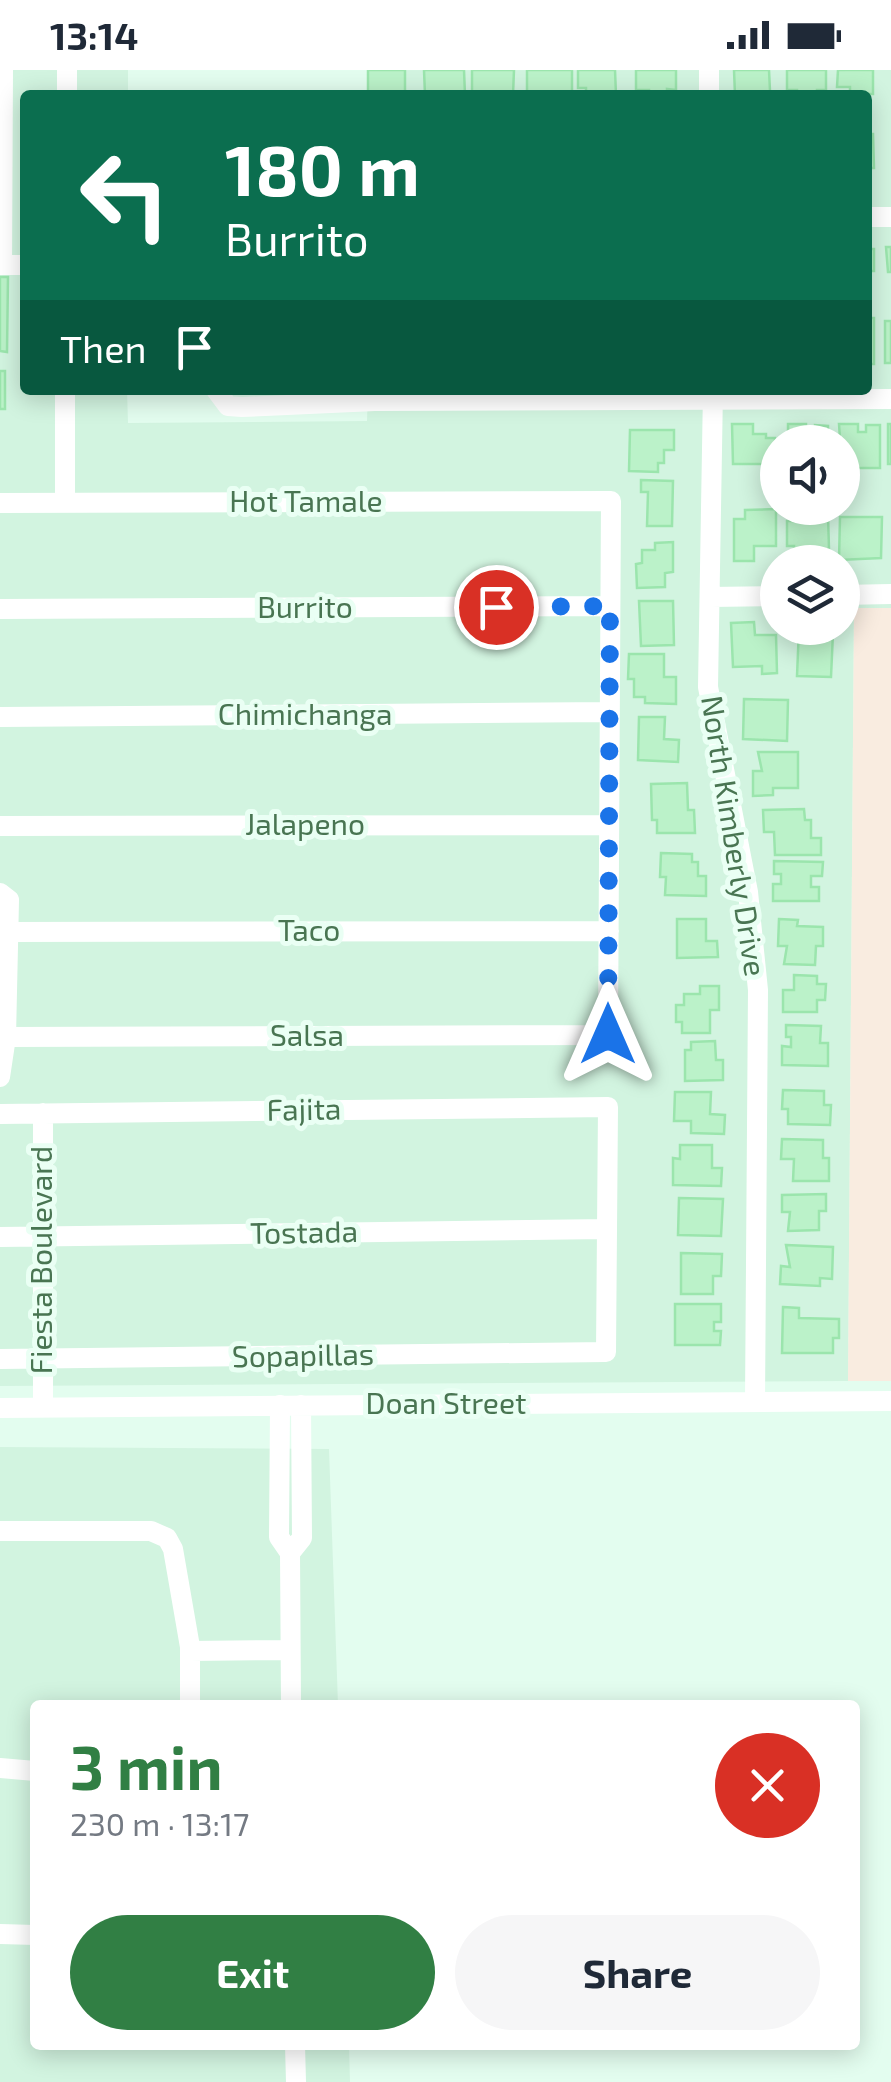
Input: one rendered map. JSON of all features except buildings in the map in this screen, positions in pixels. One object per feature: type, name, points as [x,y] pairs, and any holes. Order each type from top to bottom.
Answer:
[{"type":"street","points":[[1,265],[4,70]]},
{"type":"street","points":[[65,395],[65,503]]},
{"type":"street","points":[[220,395],[228,406],[326,397],[375,401],[713,395],[891,399]]},
{"type":"street","name":"North Kimberly Drive","points":[[713,395],[708,688],[748,892],[758,990],[756,1402]]},
{"type":"street","name":"Hot Tamale","points":[[0,503],[611,500],[610,606]]},
{"type":"street","points":[[860,595],[891,594]]},
{"type":"street","points":[[710,597],[760,596]]},
{"type":"street","points":[[608,931],[610,606]]},
{"type":"street","name":"Burrito","points":[[0,609],[610,606]]},
{"type":"street","name":"Chimichanga","points":[[0,717],[610,712]]},
{"type":"street","name":"Jalapeno","points":[[0,826],[609,825]]},
{"type":"street","points":[[0,893],[8,900],[9,932],[3,1007],[6,1037],[0,1077]]},
{"type":"street","name":"Taco","points":[[9,932],[608,931]]},
{"type":"street","name":"Salsa","points":[[6,1037],[608,1034],[608,931]]},
{"type":"street","name":"Fajita","points":[[0,1114],[608,1107],[607,1229]]},
{"type":"street","name":"Fiesta Boulevard","points":[[42,1407],[43,1113]]},
{"type":"street","name":"Tostada","points":[[0,1237],[607,1229]]},
{"type":"street","name":"Sopapillas","points":[[0,1360],[606,1352],[607,1229]]},
{"type":"street","name":"Doan Street","points":[[0,1408],[891,1401]]},
{"type":"street","points":[[291,1406],[279,1537],[290,1553],[291,1700]]},
{"type":"street","points":[[0,1531],[152,1531],[166,1538],[173,1549],[190,1650],[190,1700]]},
{"type":"street","points":[[190,1650],[290,1650]]},
{"type":"street","points":[[0,1768],[30,1771]]},
{"type":"street","points":[[0,1934],[30,1936]]},
{"type":"street","points":[[295,2050],[296,2082]]},
{"type":"shaded area","points":[[0,70],[128,70],[128,90],[20,90],[20,395],[127,395],[128,423],[367,421],[368,395],[872,395],[872,90],[368,90],[368,70],[891,70],[891,608],[860,609],[860,545],[760,545],[760,645],[854,645],[848,1381],[0,1386]]},
{"type":"shaded area","points":[[860,608],[891,608],[891,1381],[848,1381],[854,645],[860,645]]},
{"type":"shaded area","points":[[0,1447],[329,1449],[338,1700],[30,1700],[30,2050],[349,2050],[350,2082],[0,2082]]},
{"type":"route","points":[[496,607],[610,606],[608,1034]]}]
